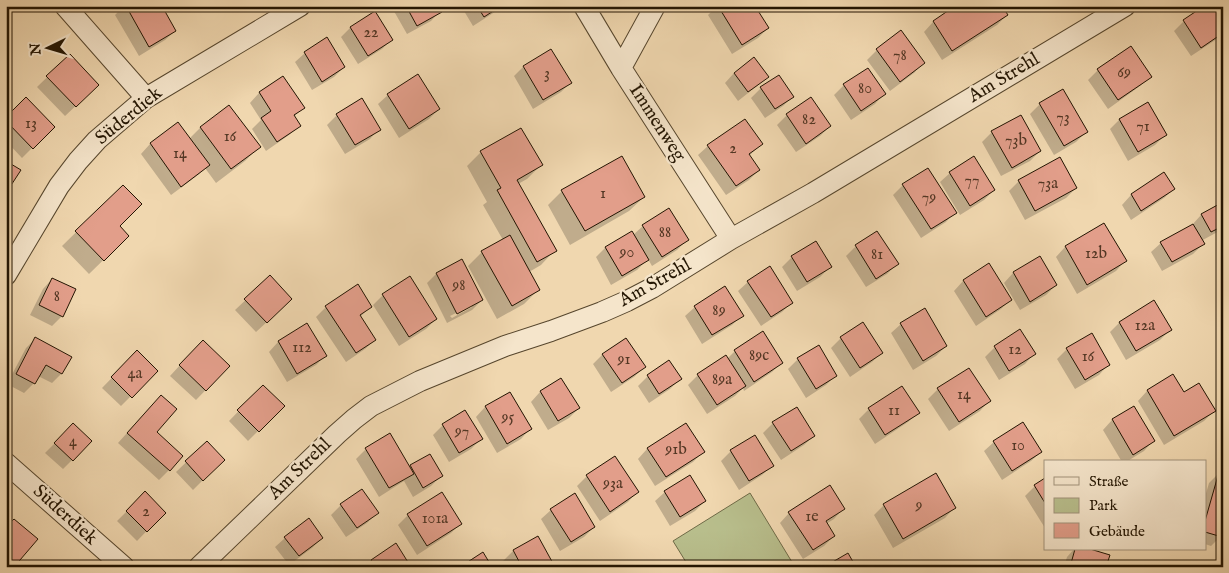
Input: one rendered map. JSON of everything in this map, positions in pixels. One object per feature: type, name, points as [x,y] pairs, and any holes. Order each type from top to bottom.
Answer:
[{"type":"street","points":[[65,6],[146,98]]},
{"type":"street","name":"Süderdiek","points":[[6,275],[59,186],[97,140],[146,98],[300,6]]},
{"type":"street","name":"Immenweg","points":[[584,6],[621,68],[731,239]]},
{"type":"street","points":[[621,68],[654,6]]},
{"type":"street","name":"Am Strehl","points":[[199,567],[337,434],[371,406],[450,368],[627,301],[652,288],[731,239],[813,193],[1125,6]]},
{"type":"street","name":"Süderdiek","points":[[6,463],[124,567]]},
{"type":"green space","points":[[750,493],[795,567],[689,567],[673,541]]},
{"type":"building","points":[[126,6],[162,6],[176,31],[149,47]]},
{"type":"building","points":[[406,6],[439,6],[442,12],[417,26]]},
{"type":"building","points":[[477,6],[501,6],[484,17]]},
{"type":"building","points":[[718,6],[755,6],[769,28],[742,45]]},
{"type":"building","points":[[955,6],[1002,6],[1008,15],[952,51],[933,21]]},
{"type":"building","points":[[1204,6],[1222,6],[1223,33],[1201,48],[1183,20]]},
{"type":"building","points":[[375,11],[393,40],[368,56],[350,27]]},
{"type":"building","points":[[901,30],[925,63],[900,82],[876,49]]},
{"type":"building","points":[[327,37],[345,67],[322,82],[304,52]]},
{"type":"building","points":[[1131,46],[1152,77],[1118,100],[1097,69]]},
{"type":"building","points":[[551,49],[572,83],[543,100],[523,66]]},
{"type":"building","points":[[70,54],[99,85],[76,107],[46,76]]},
{"type":"building","points":[[754,57],[769,77],[748,92],[734,73]]},
{"type":"building","points":[[868,68],[886,94],[861,111],[843,84]]},
{"type":"building","points":[[418,74],[440,109],[409,129],[387,94]]},
{"type":"building","points":[[779,75],[794,97],[775,109],[760,87]]},
{"type":"building","points":[[283,76],[305,108],[294,115],[301,126],[277,142],[261,118],[271,111],[259,92]]},
{"type":"building","points":[[1063,89],[1088,132],[1064,146],[1039,103]]},
{"type":"building","points":[[26,97],[55,127],[33,149],[6,121],[6,117]]},
{"type":"building","points":[[811,97],[831,126],[806,144],[786,114]]},
{"type":"building","points":[[362,98],[381,130],[355,145],[336,114]]},
{"type":"building","points":[[1148,102],[1167,135],[1138,152],[1119,119]]},
{"type":"building","points":[[229,105],[261,147],[231,169],[200,127]]},
{"type":"building","points":[[1021,115],[1041,151],[1012,168],[991,131]]},
{"type":"building","points":[[745,119],[763,144],[749,154],[760,170],[736,186],[707,145]]},
{"type":"building","points":[[178,122],[210,165],[181,187],[150,143]]},
{"type":"building","points":[[521,128],[543,165],[517,180],[557,251],[537,262],[497,190],[501,188],[480,151]]},
{"type":"building","points":[[622,156],[645,197],[585,231],[561,190]]},
{"type":"building","points":[[974,156],[995,190],[970,206],[949,172]]},
{"type":"building","points":[[1060,157],[1077,188],[1035,211],[1018,180]]},
{"type":"building","points":[[6,161],[21,170],[6,193]]},
{"type":"building","points":[[928,168],[957,213],[931,229],[902,184]]},
{"type":"building","points":[[1164,172],[1175,189],[1141,211],[1131,194]]},
{"type":"building","points":[[123,185],[142,204],[120,226],[129,236],[104,261],[75,231]]},
{"type":"building","points":[[1223,202],[1223,226],[1211,232],[1201,214]]},
{"type":"building","points":[[669,208],[689,240],[662,257],[642,225]]},
{"type":"building","points":[[1104,223],[1127,261],[1087,285],[1065,246]]},
{"type":"building","points":[[1193,224],[1205,244],[1172,262],[1160,242]]},
{"type":"building","points":[[632,231],[649,260],[622,276],[605,247]]},
{"type":"building","points":[[877,231],[899,264],[876,279],[855,245]]},
{"type":"building","points":[[510,235],[540,290],[512,306],[481,251]]},
{"type":"building","points":[[816,241],[832,267],[807,282],[791,256]]},
{"type":"building","points":[[1040,256],[1057,285],[1030,302],[1013,272]]},
{"type":"building","points":[[462,259],[483,300],[457,314],[436,273]]},
{"type":"building","points":[[989,263],[1012,300],[986,317],[963,280]]},
{"type":"building","points":[[770,266],[793,303],[771,317],[747,281]]},
{"type":"building","points":[[270,275],[292,299],[267,323],[244,299]]},
{"type":"building","points":[[410,276],[437,319],[409,337],[382,294]]},
{"type":"building","points":[[52,278],[76,289],[63,317],[39,305]]},
{"type":"building","points":[[358,284],[372,307],[360,315],[376,340],[356,353],[325,306]]},
{"type":"building","points":[[725,286],[744,316],[712,335],[694,306]]},
{"type":"building","points":[[1154,300],[1172,330],[1136,351],[1119,322]]},
{"type":"building","points":[[925,308],[947,346],[923,361],[900,323]]},
{"type":"building","points":[[863,322],[883,353],[860,368],[840,337]]},
{"type":"building","points":[[307,323],[327,356],[297,374],[278,341]]},
{"type":"building","points":[[1020,329],[1036,354],[1009,371],[994,346]]},
{"type":"building","points":[[763,331],[783,363],[754,382],[734,350]]},
{"type":"building","points":[[1092,333],[1110,365],[1085,380],[1066,348]]},
{"type":"building","points":[[35,337],[72,357],[62,374],[46,365],[35,384],[16,374]]},
{"type":"building","points":[[626,338],[646,367],[622,383],[602,354]]},
{"type":"building","points":[[203,340],[230,366],[206,391],[179,365]]},
{"type":"building","points":[[819,345],[837,376],[816,389],[797,358]]},
{"type":"building","points":[[137,350],[158,371],[132,398],[111,377]]},
{"type":"building","points":[[726,355],[746,386],[717,405],[697,374]]},
{"type":"building","points":[[669,360],[682,379],[659,394],[647,375]]},
{"type":"building","points":[[969,368],[991,401],[959,422],[937,388]]},
{"type":"building","points":[[1173,374],[1184,392],[1199,383],[1216,411],[1174,436],[1147,390]]},
{"type":"building","points":[[561,378],[580,408],[558,421],[540,391]]},
{"type":"building","points":[[263,385],[285,406],[259,432],[237,410]]},
{"type":"building","points":[[902,386],[920,413],[885,435],[868,408]]},
{"type":"building","points":[[510,392],[532,429],[507,444],[485,406]]},
{"type":"building","points":[[161,395],[177,409],[157,432],[183,456],[170,471],[127,433]]},
{"type":"building","points":[[1134,406],[1155,441],[1133,455],[1112,419]]},
{"type":"building","points":[[797,407],[815,436],[791,451],[772,422]]},
{"type":"building","points":[[465,410],[483,439],[459,453],[442,424]]},
{"type":"building","points":[[1023,422],[1042,452],[1012,471],[993,441]]},
{"type":"building","points":[[73,423],[92,441],[73,461],[54,443]]},
{"type":"building","points":[[686,423],[705,452],[666,477],[647,448]]},
{"type":"building","points":[[390,433],[414,474],[389,488],[365,448]]},
{"type":"building","points":[[755,435],[774,466],[749,481],[730,450]]},
{"type":"building","points":[[207,441],[225,460],[203,481],[185,461]]},
{"type":"building","points":[[430,454],[443,476],[423,488],[410,465]]},
{"type":"building","points":[[615,456],[639,492],[610,512],[586,475]]},
{"type":"building","points":[[1219,472],[1223,473],[1222,537],[1206,532],[1206,518]]},
{"type":"building","points":[[936,473],[956,508],[903,539],[883,504]]},
{"type":"building","points":[[690,475],[706,501],[680,517],[664,491]]},
{"type":"building","points":[[1044,479],[1044,501],[1034,485]]},
{"type":"building","points":[[830,485],[845,509],[826,521],[835,536],[813,550],[788,512]]},
{"type":"building","points":[[362,489],[379,513],[357,528],[340,504]]},
{"type":"building","points":[[145,491],[166,513],[147,532],[126,511]]},
{"type":"building","points":[[442,492],[462,524],[427,546],[407,514]]},
{"type":"building","points":[[575,493],[595,527],[571,542],[550,509]]},
{"type":"building","points":[[309,518],[323,538],[299,556],[284,537]]},
{"type":"building","points":[[14,519],[38,539],[14,567],[6,567],[6,527]]},
{"type":"building","points":[[538,536],[555,567],[522,567],[513,550]]},
{"type":"building","points":[[396,543],[411,567],[375,567],[371,560]]},
{"type":"building","points":[[1075,550],[1093,550],[1110,555],[1106,567],[1070,567]]},
{"type":"building","points":[[483,552],[492,567],[460,567]]},
{"type":"building","points":[[848,553],[856,567],[824,567]]}]
